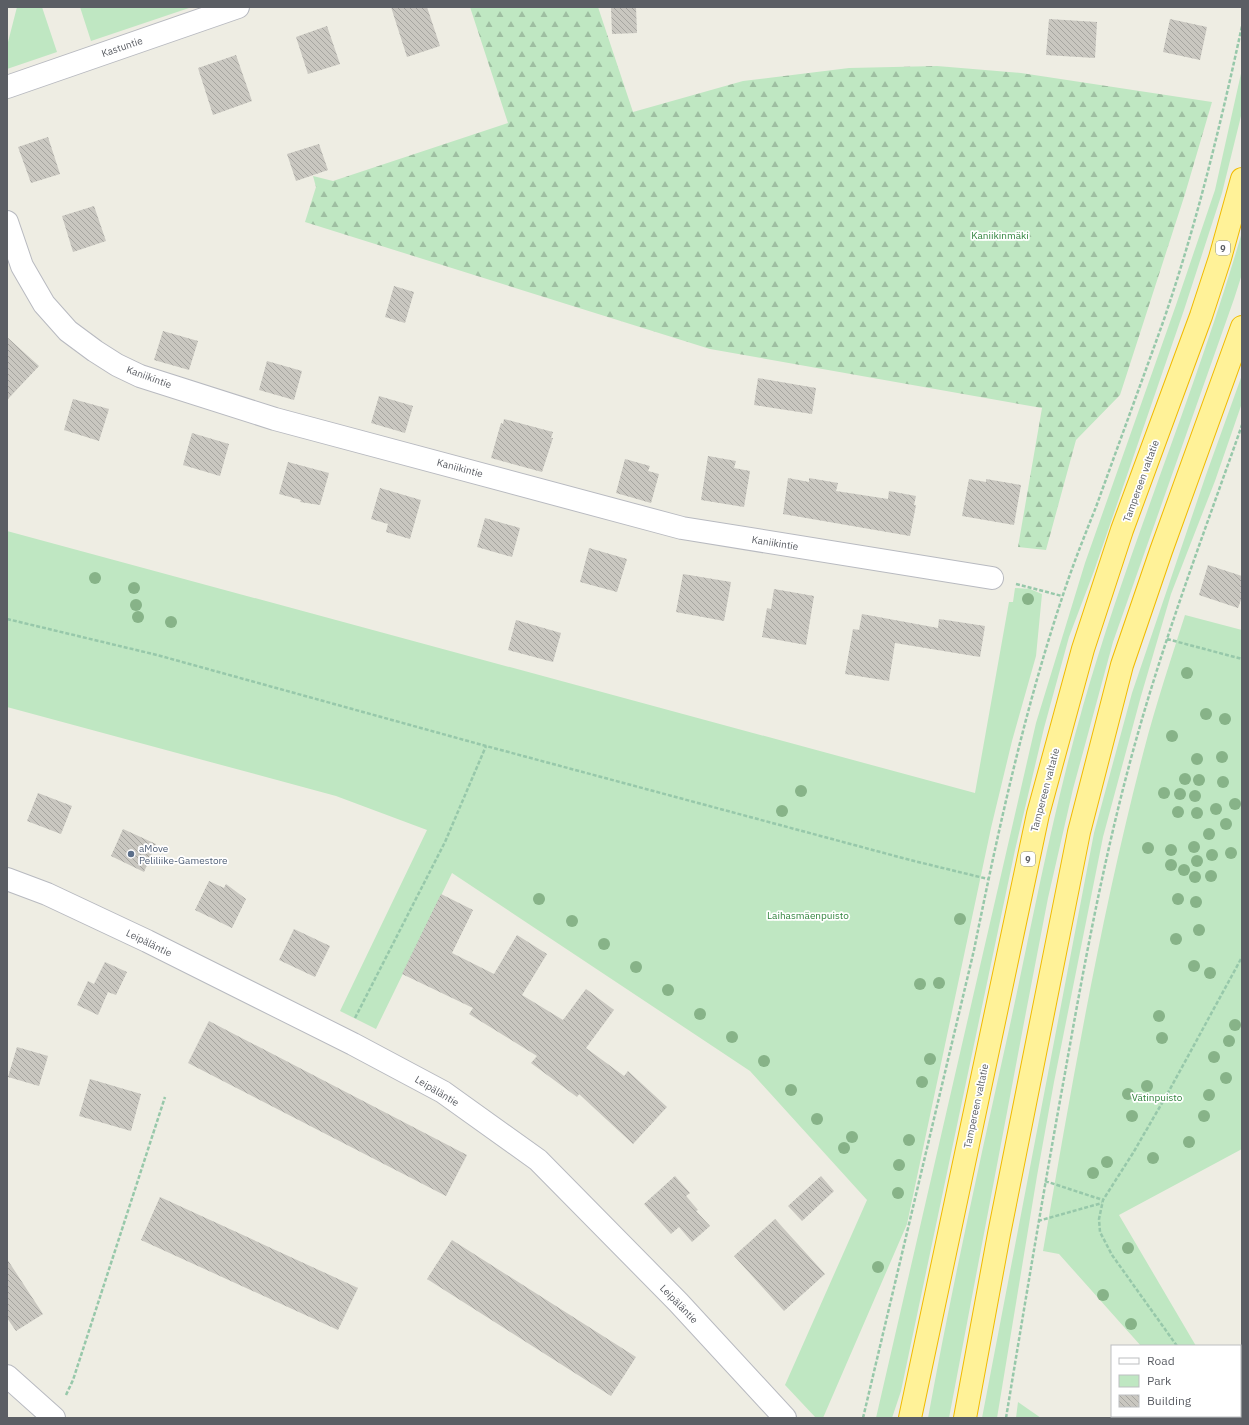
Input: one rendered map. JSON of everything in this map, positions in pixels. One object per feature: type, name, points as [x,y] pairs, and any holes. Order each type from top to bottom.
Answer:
[{"type":"highway","name":"Tampereen valtatie","points":[[910,1418],[1038,814],[1086,642],[1122,530],[1201,316],[1220,258],[1242,179]]},
{"type":"highway","points":[[965,1418],[999,1234],[1080,832],[1112,703],[1122,665],[1161,551],[1242,327]]},
{"type":"street","name":"Kastuntie","points":[[7,87],[238,7]]},
{"type":"street","name":"Kaniikintie","points":[[7,222],[22,266],[44,304],[68,331],[117,365],[140,376],[275,419],[682,528],[992,578]]},
{"type":"street","name":"Leipäläntie","points":[[7,879],[47,894],[147,941],[353,1044],[443,1092],[538,1160],[678,1302],[785,1418]]},
{"type":"street","points":[[7,1376],[59,1409]]},
{"type":"path","points":[[1006,1418],[1038,1221],[1085,959],[1101,883],[1133,752],[1166,639],[1242,425]]},
{"type":"path","points":[[992,578],[1062,596]]},
{"type":"path","points":[[7,619],[157,655],[486,746],[902,858],[988,879]]},
{"type":"path","points":[[1166,639],[1242,659]]},
{"type":"path","points":[[353,1021],[445,842],[486,746]]},
{"type":"path","points":[[1176,1345],[1112,1255],[1100,1232],[1098,1218],[1103,1201],[1169,1091],[1242,957]]},
{"type":"path","points":[[59,1409],[73,1380],[165,1097]]},
{"type":"path","points":[[1045,1182],[1103,1201]]},
{"type":"path","points":[[1038,1221],[1103,1201]]},
{"type":"green space","points":[[17,7],[42,7],[57,52],[7,69],[7,46]]},
{"type":"green space","points":[[80,7],[192,7],[91,41]]},
{"type":"green space","name":"Kaniikinmäki","points":[[470,7],[598,7],[633,112],[743,81],[849,68],[937,66],[1021,73],[1212,102],[1185,194],[1120,395],[1076,440],[1046,550],[1018,547],[1042,408],[710,349],[305,222],[316,187],[313,176],[333,181],[508,123]]},
{"type":"green space","points":[[1242,69],[1242,112],[1222,193],[1184,310],[1094,571],[1069,637],[1044,728],[1015,850],[901,1391],[892,1418],[876,1418],[1036,723],[1085,563],[1215,190]]},
{"type":"green space","points":[[1242,232],[1242,274],[1113,642],[1073,789],[1048,898],[949,1418],[928,1418],[967,1221],[1044,865],[1072,745],[1101,646],[1204,351]]},
{"type":"green space","points":[[1242,375],[1242,403],[1215,481],[1171,594],[1141,696],[1103,837],[1054,1082],[997,1418],[982,1418],[1094,833],[1132,693],[1206,475]]},
{"type":"green space","name":"Laihasmäenpuisto","points":[[7,531],[975,793],[1009,602],[1013,602],[1015,588],[1030,589],[1042,594],[1036,656],[1012,741],[991,828],[907,1224],[823,1418],[816,1418],[785,1385],[867,1200],[750,1071],[452,873],[376,1029],[340,1011],[427,830],[336,796],[7,707]]},
{"type":"green space","name":"Vätinpuisto","points":[[1185,615],[1242,630],[1242,1149],[1119,1215],[1195,1345],[1140,1345],[1059,1254],[1043,1251],[1076,1062],[1114,874],[1149,733]]},
{"type":"green space","points":[[1018,1402],[1041,1418],[1016,1418]]},
{"type":"green space","points":[[1205,1417],[1239,1418],[1206,1418]]},
{"type":"building","points":[[391,7],[427,7],[440,46],[407,57]]},
{"type":"building","points":[[611,7],[636,7],[637,33],[612,34]]},
{"type":"building","points":[[1049,19],[1097,22],[1095,58],[1046,55]]},
{"type":"building","points":[[1170,19],[1207,27],[1200,60],[1163,52]]},
{"type":"building","points":[[327,26],[340,64],[308,74],[296,37]]},
{"type":"building","points":[[236,55],[252,101],[213,115],[198,68]]},
{"type":"building","points":[[48,137],[60,174],[31,183],[18,147]]},
{"type":"building","points":[[319,144],[328,170],[296,181],[287,154]]},
{"type":"building","points":[[94,206],[106,241],[73,252],[62,216]]},
{"type":"building","points":[[394,286],[414,292],[405,323],[385,317]]},
{"type":"building","points":[[163,331],[198,341],[189,370],[154,360]]},
{"type":"building","points":[[7,337],[39,366],[7,400]]},
{"type":"building","points":[[267,361],[302,371],[294,400],[259,390]]},
{"type":"building","points":[[758,378],[816,388],[812,414],[754,405]]},
{"type":"building","points":[[379,396],[413,406],[405,433],[371,423]]},
{"type":"building","points":[[73,399],[109,409],[99,441],[64,430]]},
{"type":"building","points":[[504,419],[553,432],[551,438],[553,438],[542,472],[491,458],[501,423],[503,424]]},
{"type":"building","points":[[192,433],[229,444],[220,476],[183,465]]},
{"type":"building","points":[[708,456],[736,461],[734,468],[750,471],[744,507],[701,500]]},
{"type":"building","points":[[625,459],[650,466],[648,471],[659,474],[651,503],[616,493]]},
{"type":"building","points":[[288,462],[329,473],[320,505],[300,502],[301,500],[279,494]]},
{"type":"building","points":[[788,478],[809,482],[809,478],[838,483],[836,491],[888,499],[889,491],[916,496],[914,505],[916,505],[910,536],[783,514]]},
{"type":"building","points":[[969,479],[986,482],[986,479],[1021,485],[1014,525],[962,516]]},
{"type":"building","points":[[380,488],[421,500],[410,539],[386,532],[388,524],[371,519]]},
{"type":"building","points":[[485,518],[520,528],[512,557],[477,547]]},
{"type":"building","points":[[589,548],[627,559],[617,592],[580,582]]},
{"type":"building","points":[[1208,565],[1242,576],[1242,597],[1238,608],[1199,595]]},
{"type":"building","points":[[683,574],[731,582],[724,621],[676,612]]},
{"type":"building","points":[[774,589],[814,596],[806,645],[762,637],[767,608],[771,609]]},
{"type":"building","points":[[862,614],[938,628],[939,619],[985,626],[980,657],[895,643],[889,681],[845,674],[853,629],[859,630]]},
{"type":"building","points":[[516,620],[561,633],[553,662],[508,650]]},
{"type":"building","points":[[38,793],[72,806],[61,834],[27,821]]},
{"type":"building","points":[[123,829],[156,844],[144,872],[111,856]]},
{"type":"building","points":[[209,881],[224,888],[226,884],[246,899],[232,928],[195,910]]},
{"type":"building","points":[[441,894],[473,910],[452,953],[494,974],[517,935],[547,954],[522,995],[563,1020],[586,989],[614,1010],[586,1048],[624,1076],[628,1071],[667,1107],[633,1144],[579,1094],[577,1097],[531,1063],[537,1056],[469,1014],[473,1008],[402,974]]},
{"type":"building","points":[[294,929],[330,946],[315,977],[279,960]]},
{"type":"building","points":[[105,962],[127,972],[116,995],[108,992],[98,1015],[77,1005],[88,981],[94,984]]},
{"type":"building","points":[[209,1021],[467,1155],[446,1196],[188,1063]]},
{"type":"building","points":[[17,1047],[48,1056],[39,1086],[8,1077]]},
{"type":"building","points":[[90,1079],[141,1094],[131,1131],[79,1116]]},
{"type":"building","points":[[675,1176],[690,1193],[686,1196],[698,1210],[696,1211],[710,1226],[692,1242],[679,1227],[671,1234],[644,1204]]},
{"type":"building","points":[[821,1176],[834,1191],[802,1221],[788,1206]]},
{"type":"building","points":[[160,1197],[358,1288],[338,1330],[141,1240]]},
{"type":"building","points":[[775,1219],[825,1274],[784,1311],[734,1256]]},
{"type":"building","points":[[452,1240],[636,1357],[611,1396],[427,1279]]},
{"type":"building","points":[[7,1259],[43,1314],[16,1331],[7,1318]]},
{"type":"place","name":"aMove Peliliike-Gamestore","points":[[131,854]]}]
